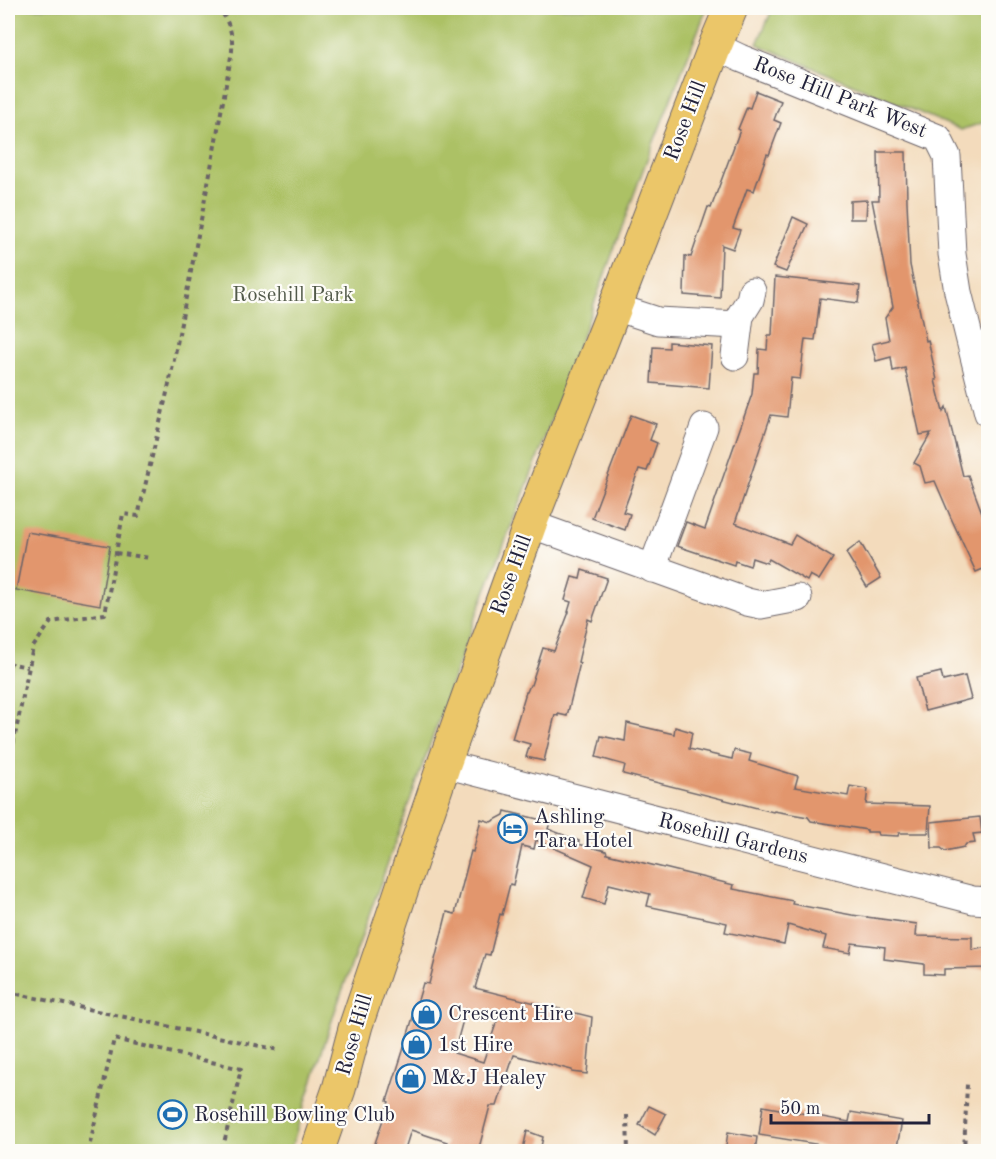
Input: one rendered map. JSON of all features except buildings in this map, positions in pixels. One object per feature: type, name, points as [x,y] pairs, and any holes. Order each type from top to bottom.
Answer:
[{"type":"main road","name":"Rose Hill","points":[[317,1152],[339,1089],[356,1025],[444,764],[530,524],[731,8]]},
{"type":"street","name":"Rose Hill Park West","points":[[715,46],[938,138],[947,156],[952,254],[958,292],[988,413]]},
{"type":"street","points":[[735,356],[740,316],[750,300],[752,291]]},
{"type":"street","points":[[615,307],[658,321],[738,325]]},
{"type":"street","points":[[652,569],[704,427]]},
{"type":"street","points":[[530,524],[747,602],[761,605],[798,598]]},
{"type":"street","name":"Rosehill Gardens","points":[[444,764],[961,897],[988,901]]},
{"type":"path","points":[[8,770],[33,647],[51,622],[105,614],[123,514],[138,516],[170,380],[230,61],[233,37],[220,8]]},
{"type":"path","points":[[116,553],[150,558]]},
{"type":"path","points":[[8,663],[28,667]]},
{"type":"path","points":[[8,992],[279,1050]]},
{"type":"path","points":[[88,1152],[114,1039],[241,1069],[222,1152]]},
{"type":"path","points":[[964,1152],[967,1084]]},
{"type":"path","points":[[627,1115],[628,1152]]},
{"type":"path","points":[[767,1152],[767,1150],[777,1152]]},
{"type":"green space","name":"Rosehill Park","points":[[8,8],[707,8],[644,167],[538,457],[474,621],[335,1011],[290,1151],[8,1151]]},
{"type":"green space","points":[[773,8],[988,8],[988,121],[961,130],[757,44]]},
{"type":"place","name":"Ashling Tara Hotel","points":[[513,829]]},
{"type":"place","name":"Crescent Hire","points":[[427,1014]]},
{"type":"place","name":"1st Hire","points":[[417,1045]]},
{"type":"place","name":"M&J Healey","points":[[411,1078]]},
{"type":"place","name":"Rosehill Bowling Club","points":[[173,1115]]}]
